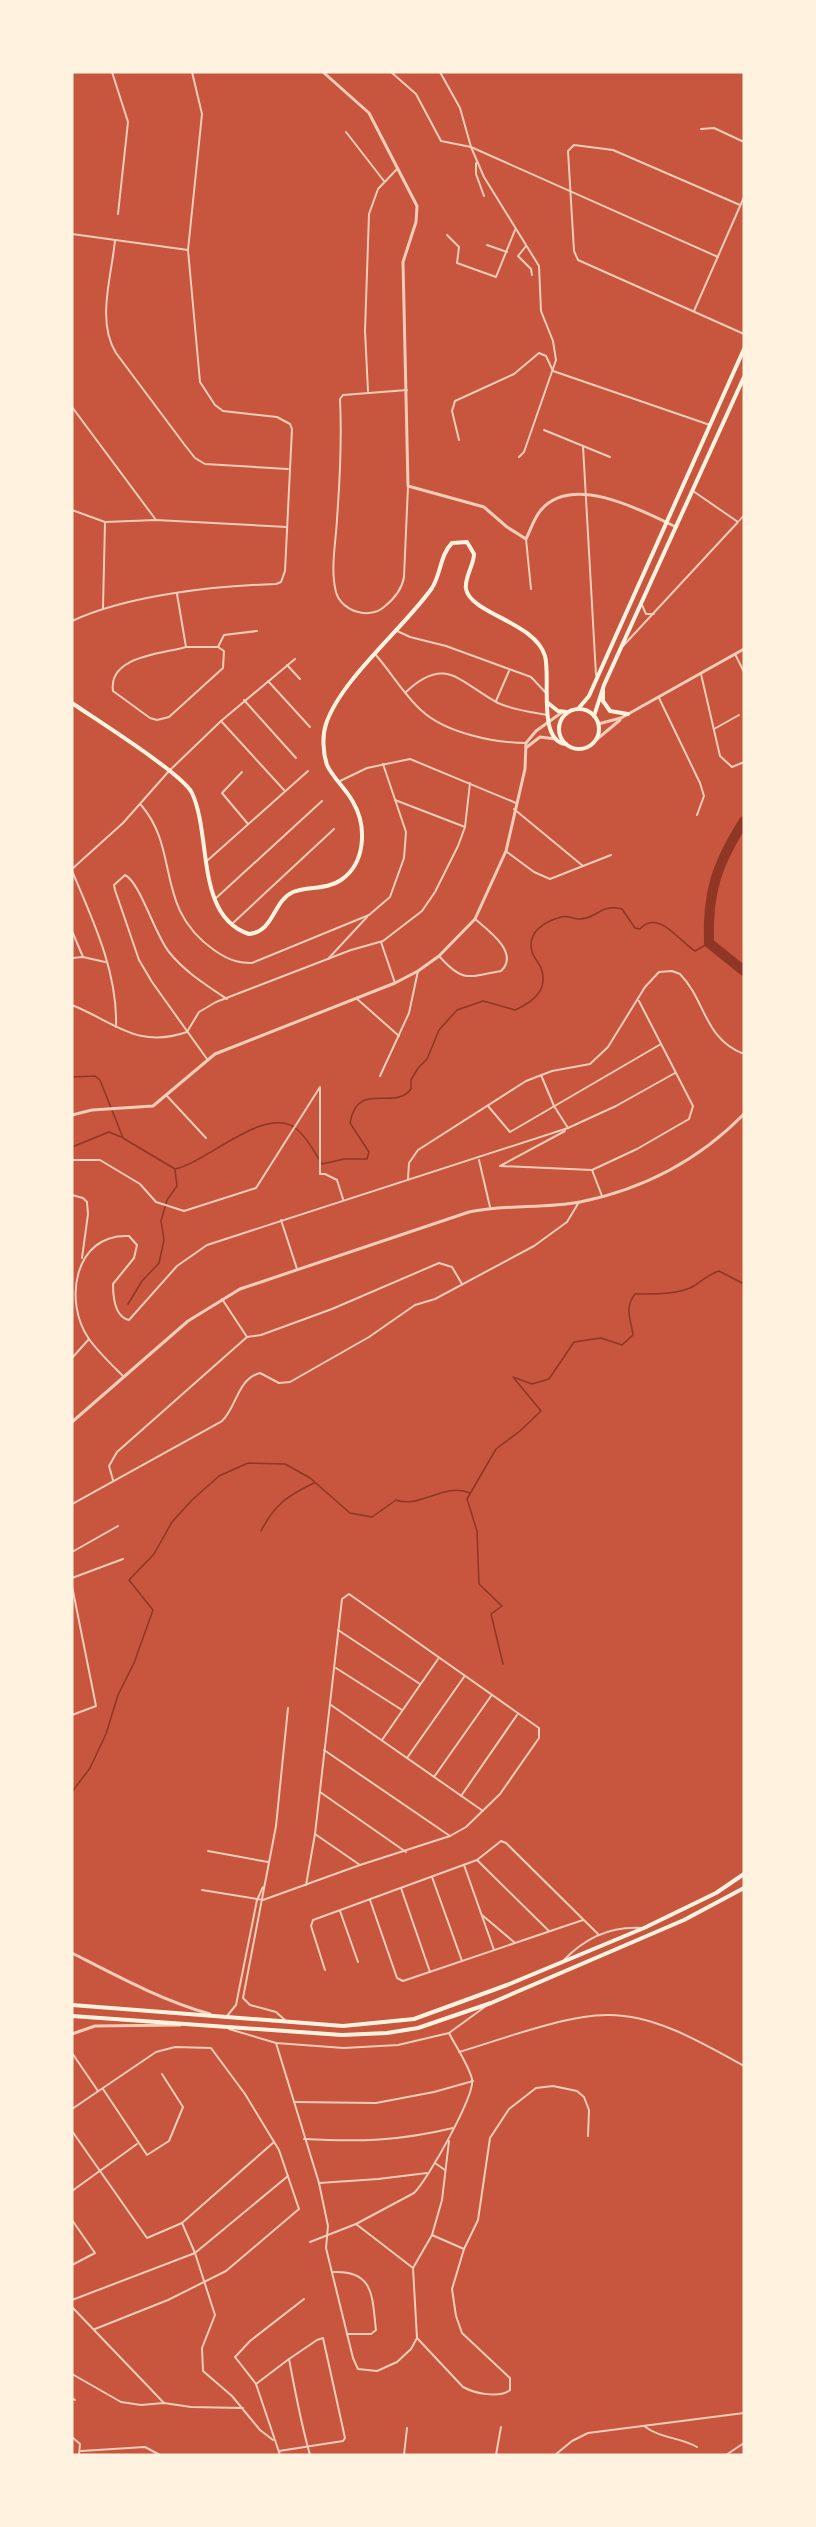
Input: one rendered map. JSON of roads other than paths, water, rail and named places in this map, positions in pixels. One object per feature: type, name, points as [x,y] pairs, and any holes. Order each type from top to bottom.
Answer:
[{"type":"main road","points":[[548,703],[561,713],[578,709],[589,696],[744,349]]},
{"type":"main road","points":[[594,716],[604,686],[744,377]]},
{"type":"main road","points":[[72,703],[169,771],[192,793],[215,899],[221,915],[231,925],[249,934],[259,932],[269,924],[290,894],[341,881],[350,872],[361,852],[361,823],[353,802],[330,771],[325,756],[326,725],[346,691],[434,585],[449,546],[456,541],[466,542],[474,554],[466,592],[478,604],[530,634],[543,650],[547,667],[548,721],[555,739],[575,748],[584,748],[596,740],[598,724],[594,716],[578,709]]},
{"type":"main road","points":[[604,686],[603,700],[607,706],[615,713],[628,714]]},
{"type":"main road","points":[[566,744],[560,728],[563,718],[570,711]]},
{"type":"main road","points":[[72,2005],[343,2026],[414,2019],[447,2009],[645,1928],[716,1893],[744,1874]]},
{"type":"main road","points":[[72,2016],[342,2035],[387,2033],[418,2028],[488,2004],[684,1920],[744,1888]]},
{"type":"street","points":[[112,72],[128,122],[118,213]]},
{"type":"street","points":[[72,621],[103,608],[177,594],[238,585],[276,584],[281,582],[285,571],[288,469],[292,429],[290,424],[277,417],[224,411],[215,405],[200,382],[188,250],[202,134],[202,114],[192,72]]},
{"type":"street","points":[[324,72],[365,109],[398,168],[418,212],[403,262],[407,390],[408,486],[404,578],[400,590],[378,611],[368,613],[345,607],[338,599],[333,576],[341,468],[340,399],[343,395],[368,391],[407,390]]},
{"type":"street","points":[[391,72],[416,94],[441,141],[471,147],[718,257]]},
{"type":"street","points":[[440,72],[460,108],[476,160],[515,230],[539,266],[541,311],[556,354],[553,371],[524,452],[519,457]]},
{"type":"street","points":[[701,129],[714,128],[744,142]]},
{"type":"street","points":[[346,132],[384,181]]},
{"type":"street","points":[[740,206],[614,150],[574,145],[568,151],[574,251],[578,260],[744,334]]},
{"type":"street","points":[[476,160],[476,174],[484,196]]},
{"type":"street","points":[[368,391],[365,331],[368,227],[374,197],[384,181],[398,168]]},
{"type":"street","points":[[694,311],[744,197]]},
{"type":"street","points":[[447,235],[459,247],[457,263],[493,277],[498,274],[515,230]]},
{"type":"street","points":[[72,234],[188,250]]},
{"type":"street","points":[[115,240],[107,311],[107,327],[111,345],[184,444],[195,458],[205,464],[288,469]]},
{"type":"street","points":[[488,245],[507,252]]},
{"type":"street","points":[[526,246],[519,251],[518,256],[531,269],[532,275]]},
{"type":"street","points":[[459,440],[452,411],[455,401],[514,374],[540,353],[546,356],[553,371],[710,425]]},
{"type":"street","points":[[72,407],[156,520]]},
{"type":"street","points":[[544,430],[610,458]]},
{"type":"street","points":[[583,446],[596,678]]},
{"type":"street","points":[[408,486],[484,507],[507,527],[526,538]]},
{"type":"street","points":[[621,648],[738,522],[692,490]]},
{"type":"street","points":[[531,589],[526,538],[541,510],[547,505],[571,496],[586,495],[616,499],[675,528]]},
{"type":"street","points":[[72,510],[105,522],[156,520],[287,527]]},
{"type":"street","points":[[103,608],[105,522]]},
{"type":"street","points":[[177,594],[186,647]]},
{"type":"street","points":[[641,603],[646,614],[654,614]]},
{"type":"street","points":[[395,630],[531,677],[548,695]]},
{"type":"street","points":[[218,647],[224,635],[257,631]]},
{"type":"street","points":[[186,647],[218,647],[225,656],[223,668],[169,717],[157,720],[150,718],[113,691],[114,677],[118,669],[128,663],[186,647]]},
{"type":"street","points":[[596,740],[621,718],[744,649]]},
{"type":"street","points":[[375,654],[422,711],[458,730],[499,743],[526,743],[548,721],[561,713]]},
{"type":"street","points":[[735,654],[744,672]]},
{"type":"street","points":[[116,1027],[114,986],[97,931],[72,870],[141,805],[169,771],[221,721],[295,659]]},
{"type":"street","points":[[287,665],[300,679]]},
{"type":"street","points":[[496,702],[509,671]]},
{"type":"street","points":[[406,692],[423,677],[440,672],[476,688],[506,706],[548,715]]},
{"type":"street","points":[[701,674],[720,756],[728,764],[736,766],[744,762]]},
{"type":"street","points":[[268,681],[310,728]]},
{"type":"street","points":[[659,698],[700,783],[704,796],[697,815]]},
{"type":"street","points":[[244,700],[296,758]]},
{"type":"street","points":[[714,729],[739,715]]},
{"type":"street","points":[[598,724],[621,718]]},
{"type":"street","points":[[221,721],[284,790]]},
{"type":"street","points":[[526,748],[540,737],[555,739]]},
{"type":"street","points":[[72,1115],[92,1110],[153,1106],[207,1059],[250,1039],[395,982],[418,971],[439,956],[475,919],[506,851],[525,769],[526,743]]},
{"type":"street","points":[[339,782],[367,768],[412,759],[516,803]]},
{"type":"street","points":[[327,960],[369,915],[390,897],[404,858],[406,832],[383,764]]},
{"type":"street","points":[[208,860],[308,771]]},
{"type":"street","points":[[242,772],[222,793],[248,824]]},
{"type":"street","points":[[72,1005],[116,1027],[149,1039],[164,1039],[187,1032],[199,1012],[227,999],[327,960],[381,942],[422,911],[449,865],[465,827],[470,783]]},
{"type":"street","points":[[395,800],[465,827]]},
{"type":"street","points":[[215,899],[322,801]]},
{"type":"street","points":[[141,805],[158,829],[167,878],[181,916],[202,942],[225,958],[238,963],[266,959],[369,915]]},
{"type":"street","points":[[514,809],[584,866]]},
{"type":"street","points":[[231,925],[334,829]]},
{"type":"street","points":[[506,851],[534,872],[550,879],[611,855]]},
{"type":"street","points":[[207,1059],[152,982],[125,924],[114,885],[123,875],[131,878],[169,953],[188,973],[227,999]]},
{"type":"street","points":[[439,956],[451,969],[463,977],[501,971],[504,968],[507,958],[503,947],[475,919]]},
{"type":"street","points":[[72,932],[83,957]]},
{"type":"street","points":[[381,942],[395,982]]},
{"type":"street","points":[[72,958],[83,957],[106,962]]},
{"type":"street","points":[[380,1076],[411,1005],[418,971]]},
{"type":"street","points":[[408,1179],[409,1163],[418,1150],[515,1087],[540,1074],[590,1064],[608,1047],[639,1001],[645,987],[659,972],[672,971],[680,974],[718,1038],[729,1048],[744,1054]]},
{"type":"street","points":[[356,998],[399,1036]]},
{"type":"street","points":[[573,1126],[500,1166],[592,1170],[653,1141],[685,1123],[691,1115],[693,1106],[639,1001]]},
{"type":"street","points":[[488,1106],[510,1132],[661,1044]]},
{"type":"street","points":[[81,1260],[88,1252],[114,1237],[129,1236],[135,1240],[137,1245],[134,1258],[113,1284],[117,1309],[126,1321],[177,1266],[202,1248],[343,1199],[479,1159],[568,1128],[616,1106],[675,1073]]},
{"type":"street","points":[[540,1074],[554,1106],[568,1128]]},
{"type":"street","points":[[72,1160],[92,1159],[111,1165],[140,1184],[156,1202],[184,1211],[256,1188],[320,1087],[320,1174],[337,1180],[343,1199]]},
{"type":"street","points":[[167,1095],[206,1138]]},
{"type":"street","points":[[72,1422],[188,1321],[240,1289],[469,1212],[490,1207],[579,1202],[651,1180],[682,1164],[725,1134],[744,1113]]},
{"type":"street","points":[[479,1159],[490,1207]]},
{"type":"street","points":[[592,1170],[602,1196]]},
{"type":"street","points":[[72,1195],[83,1198],[88,1207],[75,1295],[82,1324],[89,1339],[123,1377]]},
{"type":"street","points":[[73,1502],[222,1421],[252,1375],[260,1373],[279,1383],[290,1382],[369,1337],[415,1305],[435,1299],[560,1229],[579,1202]]},
{"type":"street","points":[[281,1220],[297,1269]]},
{"type":"street","points":[[113,1480],[109,1466],[117,1452],[247,1336],[261,1335],[332,1309],[439,1263],[452,1267],[462,1284]]},
{"type":"street","points":[[222,1299],[247,1336]]},
{"type":"street","points":[[72,1358],[89,1339]]},
{"type":"street","points":[[72,1552],[118,1526]]},
{"type":"street","points":[[72,1578],[123,1559]]},
{"type":"street","points":[[72,1586],[96,1706],[72,1715]]},
{"type":"street","points":[[202,1890],[263,1900],[450,1836],[466,1827],[500,1794],[540,1735],[539,1728],[438,1659],[349,1594],[342,1599],[336,1668],[315,1834],[306,1885]]},
{"type":"street","points":[[338,1630],[420,1684]]},
{"type":"street","points":[[382,1740],[438,1659]]},
{"type":"street","points":[[336,1668],[402,1710]]},
{"type":"street","points":[[407,1758],[464,1677]]},
{"type":"street","points":[[434,1777],[491,1696]]},
{"type":"street","points":[[331,1705],[483,1811]]},
{"type":"street","points":[[244,2002],[276,1826],[288,1708]]},
{"type":"street","points":[[461,1796],[517,1714]]},
{"type":"street","points":[[324,1750],[450,1836]]},
{"type":"street","points":[[319,1791],[406,1852]]},
{"type":"street","points":[[315,1834],[360,1865]]},
{"type":"street","points":[[325,1970],[311,1924],[315,1919],[477,1860],[499,1842],[504,1842],[598,1934]]},
{"type":"street","points":[[208,1851],[268,1862]]},
{"type":"street","points":[[477,1860],[549,1931]]},
{"type":"street","points":[[465,1865],[494,1950]]},
{"type":"street","points":[[432,1877],[462,1961]]},
{"type":"street","points":[[226,2017],[236,2005],[257,1900],[264,1885]]},
{"type":"street","points":[[401,1888],[430,1972]]},
{"type":"street","points":[[370,1899],[399,1979],[405,1981],[583,1920]]},
{"type":"street","points":[[340,1910],[358,1962]]},
{"type":"street","points":[[482,1915],[515,1943]]},
{"type":"street","points":[[561,1963],[572,1952],[598,1934],[627,1927],[645,1928]]},
{"type":"street","points":[[72,1953],[159,1996],[220,2017]]},
{"type":"street","points":[[236,2005],[244,2002],[266,2007],[286,2021]]},
{"type":"street","points":[[226,2028],[276,2043],[355,2048],[398,2045],[449,2033],[488,2004]]},
{"type":"street","points":[[459,2052],[581,2018],[607,2014],[645,2020],[703,2043],[744,2066]]},
{"type":"street","points":[[72,2034],[95,2026],[193,2025]]},
{"type":"street","points":[[276,2043],[319,2183],[327,2233],[326,2248],[354,2365],[364,2371],[377,2371],[397,2362],[411,2349],[417,2338],[413,2268],[432,2235],[442,2200],[449,2140],[469,2098],[473,2080],[449,2033]]},
{"type":"street","points":[[72,2109],[156,2052],[166,2048],[211,2048],[245,2094],[274,2142],[299,2209],[226,2271],[204,2283],[95,2330]]},
{"type":"street","points":[[72,2053],[98,2091]]},
{"type":"street","points":[[103,2089],[137,2144],[147,2155],[169,2141],[183,2107],[162,2074]]},
{"type":"street","points":[[294,2102],[376,2103],[434,2092],[473,2080]]},
{"type":"street","points":[[417,2338],[462,2387],[470,2391],[498,2394],[510,2390],[510,2378],[462,2333],[456,2316],[452,2289],[464,2250],[478,2220],[490,2138],[509,2109],[536,2088],[553,2086],[577,2091],[584,2097],[589,2110],[588,2136]]},
{"type":"street","points":[[304,2139],[368,2142],[407,2138],[453,2128]]},
{"type":"street","points":[[72,2131],[147,2238],[182,2223],[274,2142]]},
{"type":"street","points":[[310,2242],[327,2233],[356,2223],[414,2193],[421,2187],[449,2140]]},
{"type":"street","points":[[72,2191],[137,2144]]},
{"type":"street","points":[[435,2163],[445,2169]]},
{"type":"street","points":[[319,2183],[378,2180],[428,2172]]},
{"type":"street","points":[[72,2300],[195,2253],[288,2176]]},
{"type":"street","points":[[72,2220],[95,2253],[72,2265]]},
{"type":"street","points":[[182,2223],[195,2253],[215,2320],[202,2348],[203,2371],[243,2408],[260,2430],[273,2440]]},
{"type":"street","points":[[356,2223],[413,2268]]},
{"type":"street","points":[[432,2235],[464,2250]]},
{"type":"street","points":[[333,2272],[353,2273],[367,2282],[371,2290],[376,2330],[371,2334],[347,2334]]},
{"type":"street","points":[[256,2384],[289,2359],[323,2338],[345,2438],[343,2441],[279,2453],[256,2384],[236,2359],[236,2355],[304,2298]]},
{"type":"street","points":[[72,2307],[164,2403]]},
{"type":"street","points":[[289,2359],[310,2455]]},
{"type":"street","points":[[72,2374],[115,2401],[141,2405],[164,2403],[191,2407],[243,2408]]},
{"type":"street","points":[[555,2455],[572,2441],[588,2433],[744,2413]]},
{"type":"street","points":[[644,2426],[658,2436],[684,2440],[697,2447]]},
{"type":"street","points":[[496,2455],[501,2427]]},
{"type":"street","points":[[404,2455],[407,2428]]},
{"type":"street","points":[[72,2437],[80,2444],[80,2453],[145,2447],[160,2455]]},
{"type":"street","points":[[726,2455],[744,2443]]},
{"type":"street","points":[[619,2455],[633,2455]]},
{"type":"lane","points":[[738,522],[744,515]]},
{"type":"waterway","points":[[744,821],[727,851],[716,879],[712,893],[709,925],[709,943],[744,971]]},
{"type":"waterway","points":[[72,1077],[95,1076],[100,1080],[123,1138],[175,1169],[203,1157],[251,1130],[267,1124],[281,1123],[294,1127],[310,1144],[322,1164],[344,1159],[367,1159],[369,1152],[350,1123],[354,1110],[361,1102],[368,1099],[395,1098],[411,1089],[411,1080],[427,1059],[439,1030],[457,1010],[483,1001],[515,1010],[533,999],[541,989],[543,976],[531,945],[534,933],[543,925],[564,917],[585,919],[608,908],[615,908],[622,909],[635,928],[640,929],[654,922],[662,925],[695,951],[709,943]]},
{"type":"waterway","points":[[72,1147],[109,1132],[121,1137]]},
{"type":"waterway","points":[[128,1304],[142,1281],[159,1263],[164,1240],[161,1221],[167,1200],[177,1186],[175,1170]]},
{"type":"waterway","points":[[503,1664],[491,1614],[502,1606],[479,1584],[477,1531],[467,1499],[496,1449],[541,1411],[513,1377],[532,1384],[549,1379],[574,1342],[601,1338],[622,1345],[633,1335],[629,1309],[635,1294],[681,1291],[719,1271],[744,1284]]},
{"type":"waterway","points":[[72,1792],[90,1768],[106,1734],[118,1695],[134,1663],[153,1610],[129,1580],[154,1554],[172,1522],[219,1476],[248,1463],[285,1464],[310,1478],[350,1513],[372,1517],[396,1500],[414,1501],[451,1491],[470,1493]]},
{"type":"waterway","points":[[261,1531],[277,1507],[296,1492],[314,1483]]}]
